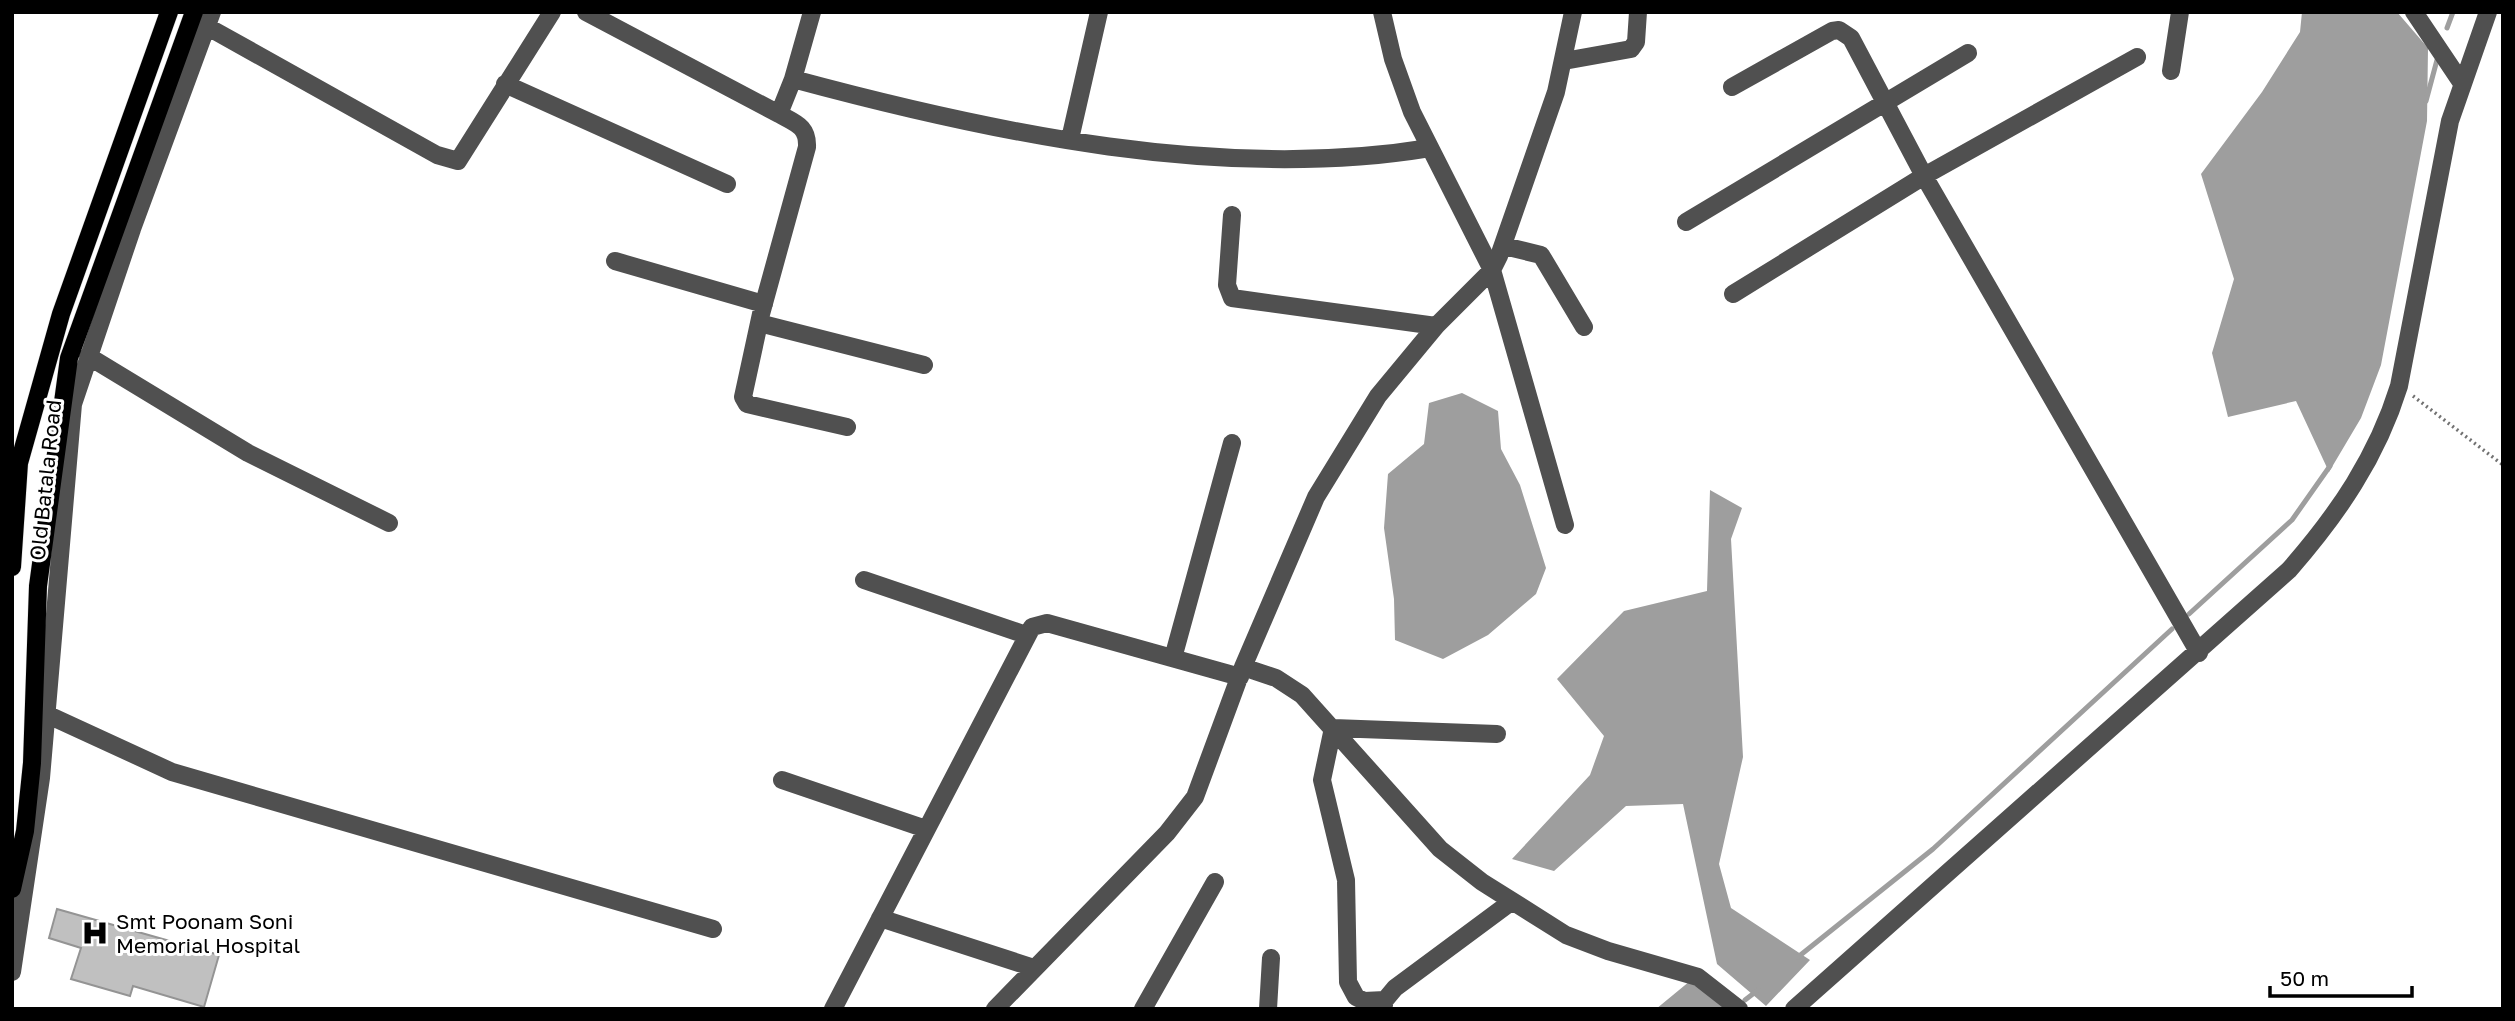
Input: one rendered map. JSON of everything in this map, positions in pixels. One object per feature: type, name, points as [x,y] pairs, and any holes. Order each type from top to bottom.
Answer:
[{"type":"main road","points":[[12,567],[19,463],[61,314],[169,12]]},
{"type":"main road","points":[[12,889],[25,831],[32,764],[38,586],[69,358],[194,12]]},
{"type":"street","points":[[209,19],[452,161],[463,155],[552,12]]},
{"type":"street","points":[[586,12],[779,114],[806,131],[807,147],[759,323],[743,397],[747,404],[847,427]]},
{"type":"street","points":[[779,114],[793,79],[812,12]]},
{"type":"street","points":[[1070,138],[1099,12]]},
{"type":"street","points":[[1382,12],[1402,87],[1492,270],[1565,525]]},
{"type":"street","points":[[995,1009],[1182,816],[1202,781],[1294,543],[1333,466],[1378,396],[1436,326],[1492,270],[1504,246],[1564,61],[1573,12]]},
{"type":"street","points":[[1564,61],[1632,49],[1636,42],[1638,12]]},
{"type":"street","points":[[2171,71],[2180,12]]},
{"type":"street","points":[[2414,12],[2461,82]]},
{"type":"street","points":[[1794,1009],[2199,653],[2289,570],[2325,529],[2353,489],[2372,453],[2399,386],[2445,143],[2461,82],[2488,12]]},
{"type":"street","name":"Old Batala Road","points":[[12,972],[41,778],[73,404],[209,19]]},
{"type":"street","points":[[1732,87],[1839,30],[1851,38],[1924,176],[2199,653]]},
{"type":"street","points":[[1686,222],[1968,53]]},
{"type":"street","points":[[1733,294],[1924,176],[2137,57]]},
{"type":"street","points":[[793,79],[939,116],[1070,138],[1214,155],[1331,159],[1430,148]]},
{"type":"street","points":[[505,84],[727,184]]},
{"type":"street","points":[[1233,215],[1227,285],[1232,298],[1436,326]]},
{"type":"street","points":[[1504,246],[1541,255],[1584,327]]},
{"type":"street","points":[[615,261],[764,304]]},
{"type":"street","points":[[759,323],[925,365]]},
{"type":"street","points":[[88,356],[248,453],[389,523]]},
{"type":"street","points":[[1173,658],[1232,443]]},
{"type":"street","points":[[864,580],[1026,635]]},
{"type":"street","points":[[833,1009],[1026,635],[1038,624],[1047,623],[1173,658],[1242,672],[1290,686],[1333,728],[1440,849],[1511,902],[1566,935],[1608,951],[1698,977],[1720,991],[1739,1009]]},
{"type":"street","points":[[46,714],[184,776],[713,929]]},
{"type":"street","points":[[1333,728],[1497,734]]},
{"type":"street","points":[[1333,728],[1322,780],[1346,880],[1348,982],[1356,997],[1384,1004],[1395,988],[1511,902]]},
{"type":"street","points":[[782,780],[926,829]]},
{"type":"street","points":[[1143,1009],[1215,882]]},
{"type":"street","points":[[880,918],[1034,968]]},
{"type":"street","points":[[1268,1009],[1271,958]]},
{"type":"path","points":[[2399,386],[2503,465]]},
{"type":"shaded area","points":[[2302,12],[2397,12],[2428,48],[2427,121],[2381,365],[2361,418],[2329,472],[2296,401],[2228,417],[2212,353],[2234,279],[2201,174],[2262,92],[2300,32]]},
{"type":"shaded area","points":[[1462,393],[1498,411],[1501,449],[1520,485],[1546,568],[1536,594],[1488,635],[1443,659],[1395,640],[1394,599],[1384,528],[1388,474],[1424,444],[1429,403]]},
{"type":"shaded area","points":[[1710,490],[1742,508],[1731,539],[1743,757],[1719,864],[1731,908],[1810,960],[1766,1006],[1717,964],[1683,804],[1626,806],[1554,871],[1512,859],[1590,775],[1604,736],[1557,679],[1624,611],[1707,591]]},
{"type":"shaded area","points":[[1690,981],[1727,1009],[1656,1009]]},
{"type":"building","points":[[57,909],[219,955],[204,1007],[133,986],[130,996],[71,979],[81,948],[49,938]]},
{"type":"waterway","points":[[2447,28],[2453,12]]},
{"type":"waterway","points":[[2426,101],[2437,60]]},
{"type":"waterway","points":[[2189,614],[2292,520],[2330,466]]},
{"type":"waterway","points":[[1798,957],[1933,849],[2172,629]]},
{"type":"waterway","points":[[1745,1000],[1758,990]]},
{"type":"place","name":"Smt Poonam Soni Memorial Hospital","points":[[95,933]]}]
